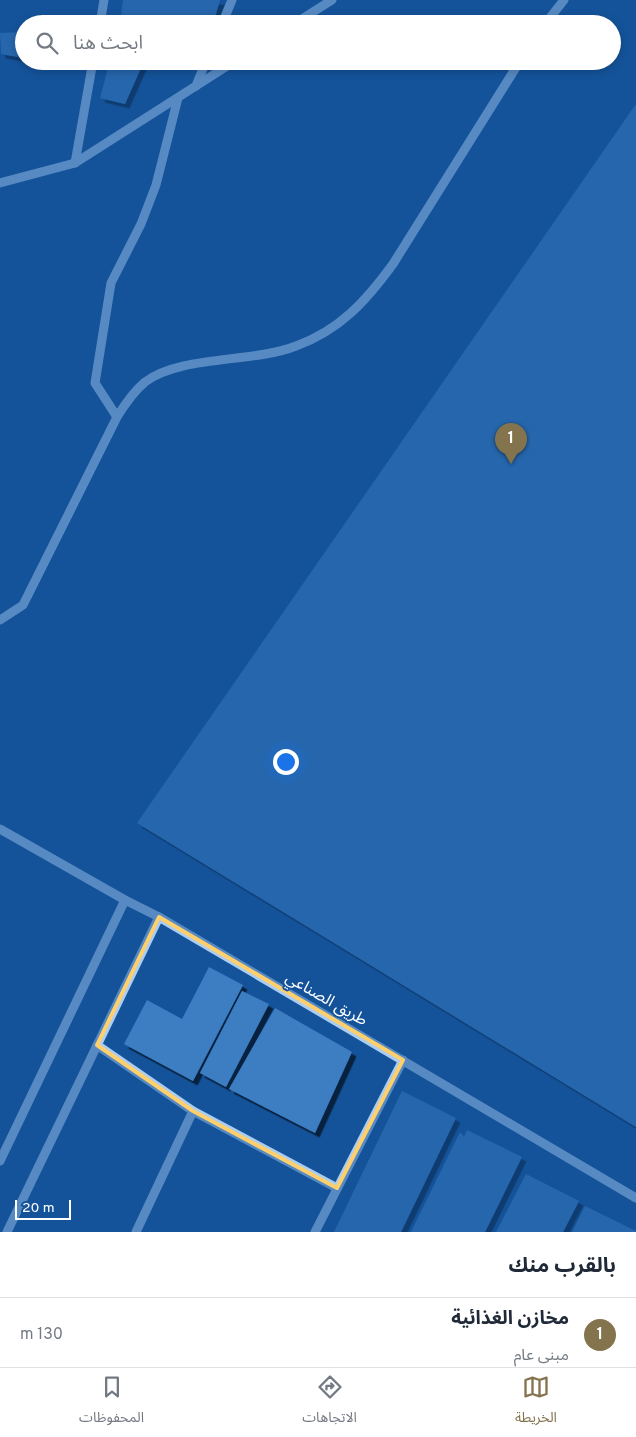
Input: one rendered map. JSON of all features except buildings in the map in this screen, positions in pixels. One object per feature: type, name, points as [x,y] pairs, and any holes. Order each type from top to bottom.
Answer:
[{"type":"street","points":[[102,15],[104,0]]},
{"type":"street","points":[[226,15],[232,0]]},
{"type":"street","points":[[308,15],[332,0]]},
{"type":"street","points":[[552,15],[564,0]]},
{"type":"street","points":[[75,163],[91,70]]},
{"type":"street","points":[[196,86],[202,70]]},
{"type":"street","points":[[0,183],[75,163],[221,70]]},
{"type":"street","points":[[0,620],[24,605],[117,417],[129,397],[146,381],[166,370],[263,355],[295,347],[325,333],[352,314],[374,290],[393,264],[514,70]]},
{"type":"street","points":[[117,417],[95,383],[111,283],[141,224],[156,185],[178,98]]},
{"type":"street","name":"طريق الصناعي","points":[[0,829],[125,900],[159,917],[636,1198]]},
{"type":"street","points":[[0,1161],[125,900]]},
{"type":"street","points":[[7,1232],[159,917]]},
{"type":"street","points":[[97,1045],[193,1111],[337,1188]]},
{"type":"street","points":[[315,1232],[403,1060]]},
{"type":"street","points":[[136,1232],[193,1111]]},
{"type":"highlighted area","points":[[159,917],[403,1060],[337,1188],[193,1111],[97,1045]]},
{"type":"place","name":"مخازن الغذائية","points":[[511,464]]}]
